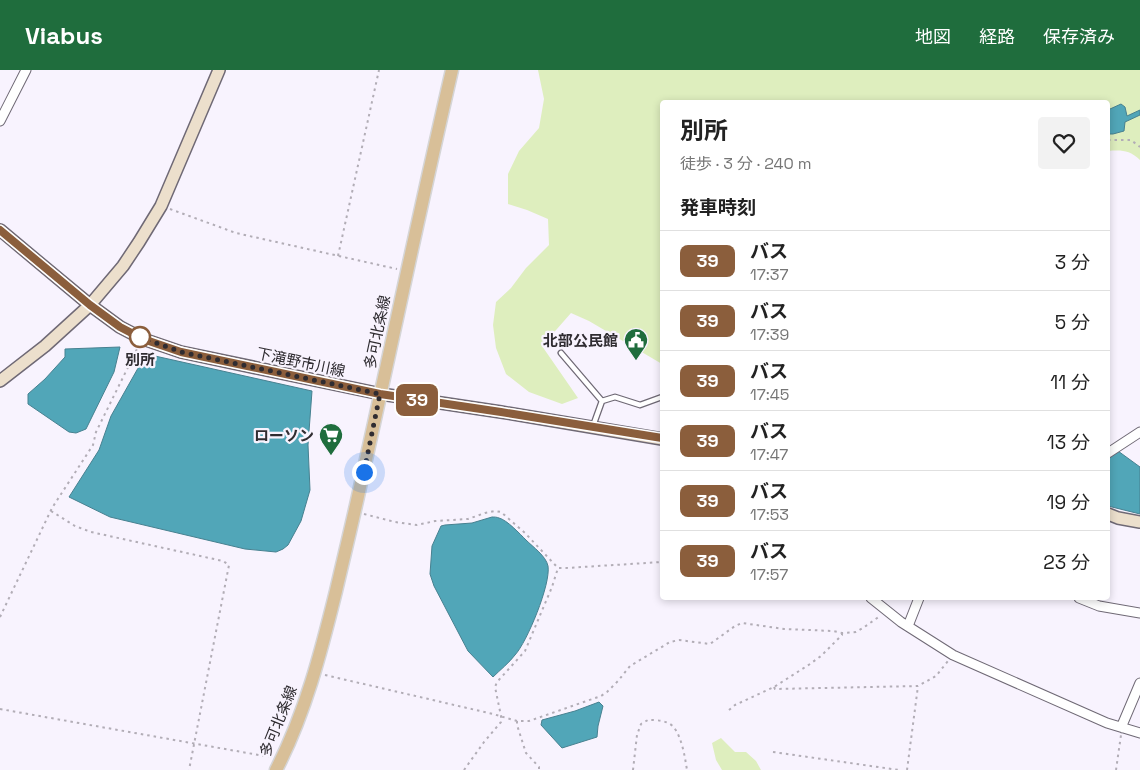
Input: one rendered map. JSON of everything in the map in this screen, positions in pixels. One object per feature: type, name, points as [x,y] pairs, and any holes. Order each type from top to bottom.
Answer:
[{"type":"main road","points":[[0,380],[45,346],[90,305],[123,266],[161,206],[219,70]]},
{"type":"main road","name":"多可北条線","points":[[279,764],[294,733],[326,631],[355,510],[452,70]]},
{"type":"main road","name":"下滝野市川線","points":[[0,230],[90,305],[120,327],[143,339],[181,352],[380,394],[660,438]]},
{"type":"main road","points":[[1110,515],[1140,522]]},
{"type":"street","points":[[0,120],[26,70]]},
{"type":"street","points":[[1110,452],[1140,432]]},
{"type":"street","points":[[874,600],[908,626],[953,655],[1107,723],[1140,733]]},
{"type":"street","points":[[908,626],[918,600]]},
{"type":"street","points":[[1084,600],[1098,606],[1140,613]]},
{"type":"street","points":[[1123,728],[1123,723],[1140,683]]},
{"type":"lane","points":[[561,353],[602,401]]},
{"type":"lane","points":[[592,427],[602,401],[615,396],[640,405],[660,397]]},
{"type":"path","points":[[338,256],[379,70]]},
{"type":"path","points":[[1110,140],[1131,140],[1140,147]]},
{"type":"path","points":[[161,206],[236,233],[407,272]]},
{"type":"path","points":[[0,617],[50,511],[93,445],[96,432],[128,365],[143,339]]},
{"type":"path","points":[[355,510],[395,522],[417,525],[435,521],[468,519],[495,511],[501,512],[525,532],[558,568],[660,562]]},
{"type":"path","points":[[50,511],[75,526],[91,532],[222,562],[228,566],[189,770]]},
{"type":"path","points":[[464,770],[501,722],[495,687],[497,682],[525,651],[558,568]]},
{"type":"path","points":[[314,673],[517,721],[528,721],[601,696],[618,681],[630,666],[674,640],[710,644],[742,622],[784,629],[842,633],[856,632],[872,623],[886,610]]},
{"type":"path","points":[[729,710],[774,687],[821,656],[842,633]]},
{"type":"path","points":[[774,687],[775,689],[918,686],[936,676],[953,655]]},
{"type":"path","points":[[907,770],[918,686]]},
{"type":"path","points":[[0,708],[194,744],[279,764]]},
{"type":"path","points":[[633,770],[637,734],[642,724],[648,720],[668,723],[674,727],[680,737],[687,770]]},
{"type":"path","points":[[517,721],[526,753],[539,767],[539,770]]},
{"type":"path","points":[[1116,770],[1123,728]]},
{"type":"path","points":[[773,752],[899,770]]},
{"type":"green space","points":[[538,70],[1140,70],[1140,160],[1125,151],[1110,151],[1110,100],[660,100],[660,363],[589,321],[571,313],[542,346],[578,398],[562,404],[529,392],[506,374],[496,348],[493,325],[496,302],[549,245],[548,219],[508,204],[508,174],[519,151],[539,128],[544,99]]},
{"type":"green space","points":[[721,738],[735,752],[746,752],[756,761],[761,770],[722,770],[716,760],[712,743]]},
{"type":"water","points":[[1121,104],[1125,107],[1127,116],[1140,110],[1140,115],[1125,122],[1124,131],[1110,134],[1110,109]]},
{"type":"water","points":[[120,347],[114,372],[86,429],[76,433],[69,432],[28,404],[28,394],[65,357],[65,349]]},
{"type":"water","points":[[146,354],[312,391],[308,445],[310,490],[301,521],[288,545],[283,549],[276,552],[245,549],[110,517],[69,497],[99,450],[111,416]]},
{"type":"water","points":[[1118,451],[1140,467],[1140,514],[1110,506],[1110,457]]},
{"type":"water","points":[[492,517],[506,521],[542,555],[548,566],[546,586],[526,638],[513,658],[493,677],[468,651],[434,586],[430,574],[432,546],[441,526],[472,523]]},
{"type":"water","points":[[599,702],[603,706],[597,737],[562,748],[541,725],[542,720]]},
{"type":"bus line","name":"39","points":[[0,230],[90,305],[120,327],[143,339],[181,352],[380,394],[660,438]]},
{"type":"place","name":"別所","points":[[140,337]]},
{"type":"place","name":"北部公民館","points":[[636,361]]},
{"type":"place","name":"ローソン","points":[[331,456]]},
{"type":"route","points":[[140,337],[181,352],[380,394],[364,472]]}]
